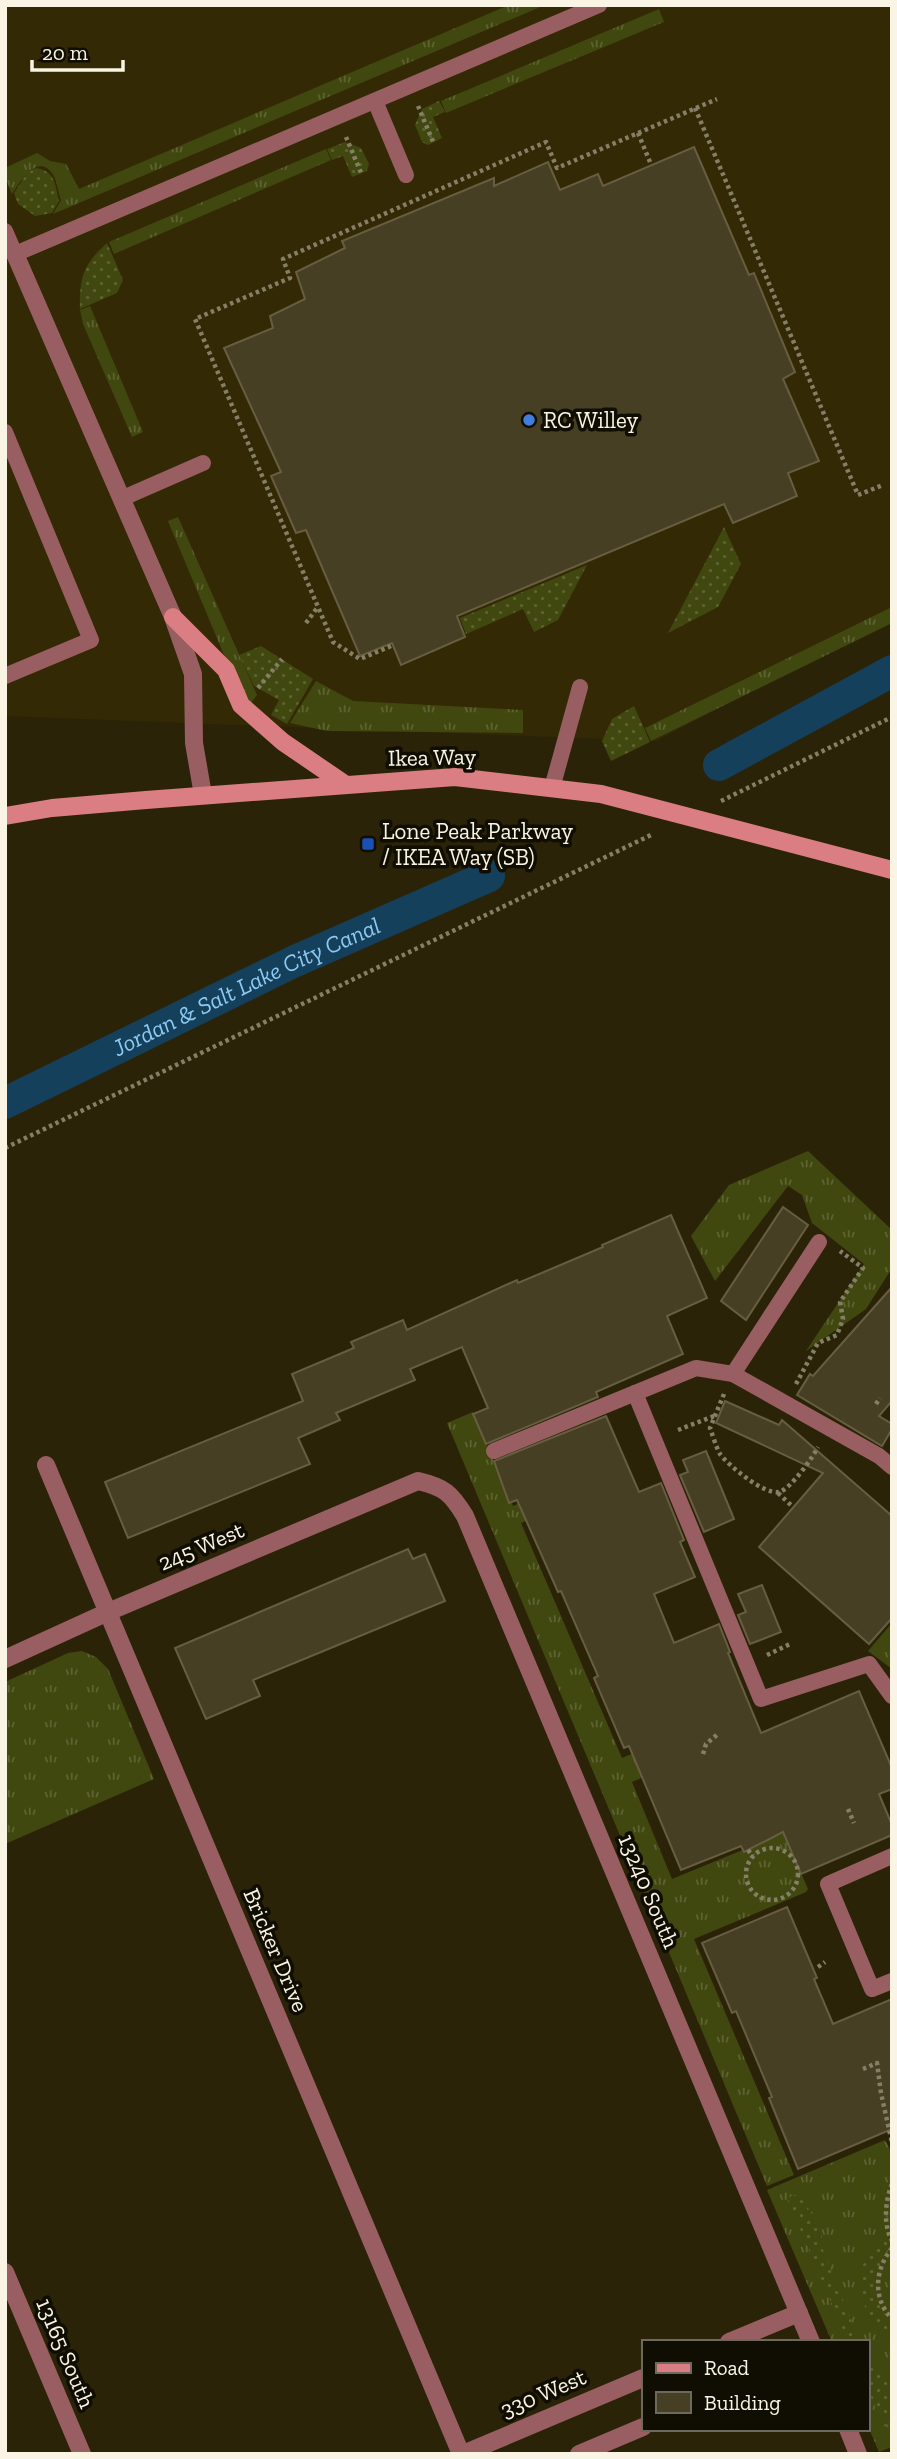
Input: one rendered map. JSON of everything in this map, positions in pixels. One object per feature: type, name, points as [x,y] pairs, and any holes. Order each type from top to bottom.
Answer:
[{"type":"main road","points":[[173,617],[226,670],[241,705],[283,742],[346,785]]},
{"type":"main road","name":"Ikea Way","points":[[5,816],[52,808],[455,777],[601,794],[892,870]]},
{"type":"street","points":[[10,257],[123,498],[173,617],[193,674],[194,744],[203,795]]},
{"type":"street","name":"Bricker Drive","points":[[46,1465],[462,2454]]},
{"type":"street","name":"245 West","points":[[5,1659],[108,1612],[418,1481]]},
{"type":"street","name":"13240 South","points":[[418,1481],[439,1486],[454,1499],[465,1516],[810,2340]]},
{"type":"street","name":"13165 South","points":[[5,2272],[82,2454]]},
{"type":"street","points":[[735,2340],[799,2312]]},
{"type":"street","name":"330 West","points":[[462,2454],[642,2378]]},
{"type":"street","points":[[579,2454],[642,2427]]},
{"type":"street","points":[[849,2431],[858,2454]]},
{"type":"lane","points":[[5,231],[10,257],[599,5]]},
{"type":"lane","points":[[375,101],[406,175]]},
{"type":"lane","points":[[5,432],[91,640],[5,676]]},
{"type":"lane","points":[[123,498],[203,463]]},
{"type":"lane","points":[[552,788],[580,687]]},
{"type":"lane","points":[[733,1374],[819,1242]]},
{"type":"lane","points":[[494,1451],[696,1368],[733,1374],[879,1456],[892,1467]]},
{"type":"lane","points":[[635,1393],[761,1699],[869,1664],[892,1696]]},
{"type":"lane","points":[[892,1856],[828,1884],[872,1989],[892,1981]]},
{"type":"path","points":[[391,646],[360,659],[332,642],[195,319],[290,278],[283,259],[546,142],[557,168],[717,99]]},
{"type":"path","points":[[418,105],[434,144]]},
{"type":"path","points":[[695,108],[858,495],[883,485]]},
{"type":"path","points":[[638,133],[650,162]]},
{"type":"path","points":[[346,136],[362,175]]},
{"type":"path","points":[[306,624],[317,608]]},
{"type":"path","points":[[262,696],[258,687],[282,659]]},
{"type":"path","points":[[5,1148],[892,717]]},
{"type":"path","points":[[786,1404],[818,1343],[837,1335],[843,1319],[840,1302],[863,1268],[840,1251]]},
{"type":"path","points":[[733,1374],[710,1428],[720,1454],[760,1489],[778,1493],[793,1507]]},
{"type":"path","points":[[876,1404],[880,1398]]},
{"type":"path","points":[[678,1430],[714,1416]]},
{"type":"path","points":[[778,1493],[786,1489],[813,1457],[828,1427]]},
{"type":"path","points":[[766,1655],[792,1643]]},
{"type":"path","points":[[703,1754],[706,1744],[719,1733]]},
{"type":"path","points":[[848,1809],[853,1823]]},
{"type":"path","points":[[768,1849],[785,1852],[796,1865],[797,1881],[793,1889],[780,1899],[772,1900],[757,1895],[747,1881],[748,1864],[753,1856],[768,1849]]},
{"type":"path","points":[[748,1850],[753,1856]]},
{"type":"path","points":[[818,1968],[825,1962]]},
{"type":"path","points":[[863,2069],[877,2063],[892,2143]]},
{"type":"path","points":[[892,2184],[886,2198],[888,2233],[892,2241]]},
{"type":"path","points":[[892,2248],[881,2263],[877,2280],[879,2297],[892,2319]]},
{"type":"shaded area","points":[[5,5],[892,5],[892,618],[656,741],[5,716]]},
{"type":"green space","points":[[509,5],[545,5],[53,214],[61,200],[55,178],[45,167],[34,168],[12,194],[5,177],[5,168],[37,153],[50,161],[66,164],[79,189]]},
{"type":"green space","points":[[659,9],[664,22],[446,113],[441,101]]},
{"type":"green space","points":[[439,101],[445,112],[433,117],[442,138],[428,145],[422,142],[415,125],[422,109]]},
{"type":"green space","points":[[345,142],[361,148],[369,164],[367,171],[352,177],[343,156],[332,160],[327,149]]},
{"type":"green space","points":[[326,149],[331,160],[114,254],[109,242]]},
{"type":"green space","points":[[36,168],[51,175],[59,201],[52,213],[35,216],[18,204],[14,193],[27,173]]},
{"type":"green space","points":[[107,243],[123,280],[117,293],[80,309],[85,272]]},
{"type":"green space","points":[[90,306],[143,432],[132,437],[83,324],[80,310]]},
{"type":"green space","points":[[178,517],[257,695],[251,703],[232,674],[168,521]]},
{"type":"green space","points":[[724,527],[741,564],[718,607],[668,633]]},
{"type":"green space","points":[[587,565],[558,620],[534,632],[523,609],[466,634],[460,618]]},
{"type":"green space","points":[[892,607],[892,623],[651,741],[645,728]]},
{"type":"green space","points":[[261,646],[313,679],[287,724],[271,715],[279,700],[254,686],[239,655]]},
{"type":"green space","points":[[316,681],[353,701],[523,710],[523,733],[327,731],[290,723]]},
{"type":"green space","points":[[634,706],[650,742],[611,761],[602,741],[612,719]]},
{"type":"green space","points":[[808,1151],[892,1230],[892,1268],[866,1309],[806,1351],[864,1264],[812,1223],[802,1195],[788,1186],[715,1281],[691,1236],[729,1185]]},
{"type":"green space","points":[[473,1412],[513,1506],[625,1458],[623,1479],[521,1523],[622,1758],[725,1715],[735,1738],[632,1782],[672,1879],[784,1834],[808,1889],[694,1939],[794,2175],[767,2186],[447,1423]]},
{"type":"green space","points":[[892,1623],[892,1669],[868,1651]]},
{"type":"green space","points":[[82,1651],[96,1657],[108,1669],[154,1779],[5,1844],[5,1682],[68,1653]]},
{"type":"green space","points":[[885,2140],[892,2153],[892,2447],[879,2452],[869,2429],[869,2340],[831,2340],[767,2190]]},
{"type":"green space","points":[[798,2194],[821,2227],[823,2250],[859,2340],[847,2340],[787,2198]]},
{"type":"green space","points":[[885,2233],[890,2245],[875,2285],[879,2304],[892,2323],[892,2341],[882,2334],[867,2313],[861,2287],[864,2261],[869,2250]]},
{"type":"green space","points":[[869,2358],[892,2387],[892,2419],[884,2427],[869,2393]]},
{"type":"building","name":"RC Willey","points":[[694,147],[749,275],[754,273],[795,372],[783,379],[819,461],[788,473],[797,496],[733,523],[724,504],[457,616],[465,637],[401,665],[392,643],[360,656],[306,530],[296,533],[271,476],[281,472],[224,348],[273,328],[270,316],[305,299],[296,272],[345,248],[342,241],[494,178],[494,186],[548,162],[560,190],[598,174],[603,186]]},
{"type":"building","points":[[783,1207],[808,1225],[746,1320],[721,1301]]},
{"type":"building","points":[[671,1215],[707,1298],[667,1316],[683,1354],[596,1392],[598,1397],[486,1444],[473,1414],[488,1408],[462,1347],[410,1369],[415,1380],[336,1413],[340,1420],[298,1438],[310,1464],[128,1538],[105,1482],[303,1401],[292,1374],[354,1348],[351,1342],[403,1320],[407,1330],[517,1280],[518,1283],[603,1247],[602,1245]]},
{"type":"building","points":[[892,1287],[892,1401],[879,1416],[892,1424],[892,1429],[882,1446],[797,1395],[810,1374],[813,1376]]},
{"type":"building","points":[[725,1401],[779,1425],[782,1420],[892,1516],[892,1618],[869,1644],[759,1547],[823,1473],[716,1423]]},
{"type":"building","points":[[606,1416],[639,1492],[661,1483],[684,1540],[680,1542],[695,1577],[654,1594],[674,1643],[719,1624],[761,1733],[859,1691],[892,1768],[892,1789],[879,1794],[892,1825],[892,1835],[801,1874],[783,1832],[744,1852],[741,1846],[681,1870],[629,1746],[624,1748],[594,1678],[598,1676],[561,1591],[558,1592],[517,1500],[509,1503],[494,1461]]},
{"type":"building","points":[[706,1451],[734,1519],[704,1532],[680,1475],[688,1472],[683,1460]]},
{"type":"building","points":[[408,1549],[413,1559],[425,1554],[445,1601],[253,1680],[260,1696],[206,1719],[175,1648]]},
{"type":"building","points":[[762,1585],[781,1632],[750,1644],[738,1615],[746,1612],[738,1594]]},
{"type":"building","points":[[787,1907],[833,2024],[892,1999],[892,2129],[798,2169],[736,2011],[732,2013],[702,1943]]},
{"type":"waterway","name":"Jordan & Salt Lake City Canal","points":[[719,765],[892,671]]},
{"type":"waterway","name":"Jordan & Salt Lake City Canal","points":[[5,1103],[293,962],[489,876]]},
{"type":"place","name":"RC Willey","points":[[529,420]]},
{"type":"place","name":"Lone Peak Parkway / IKEA Way (SB)","points":[[368,844]]}]
